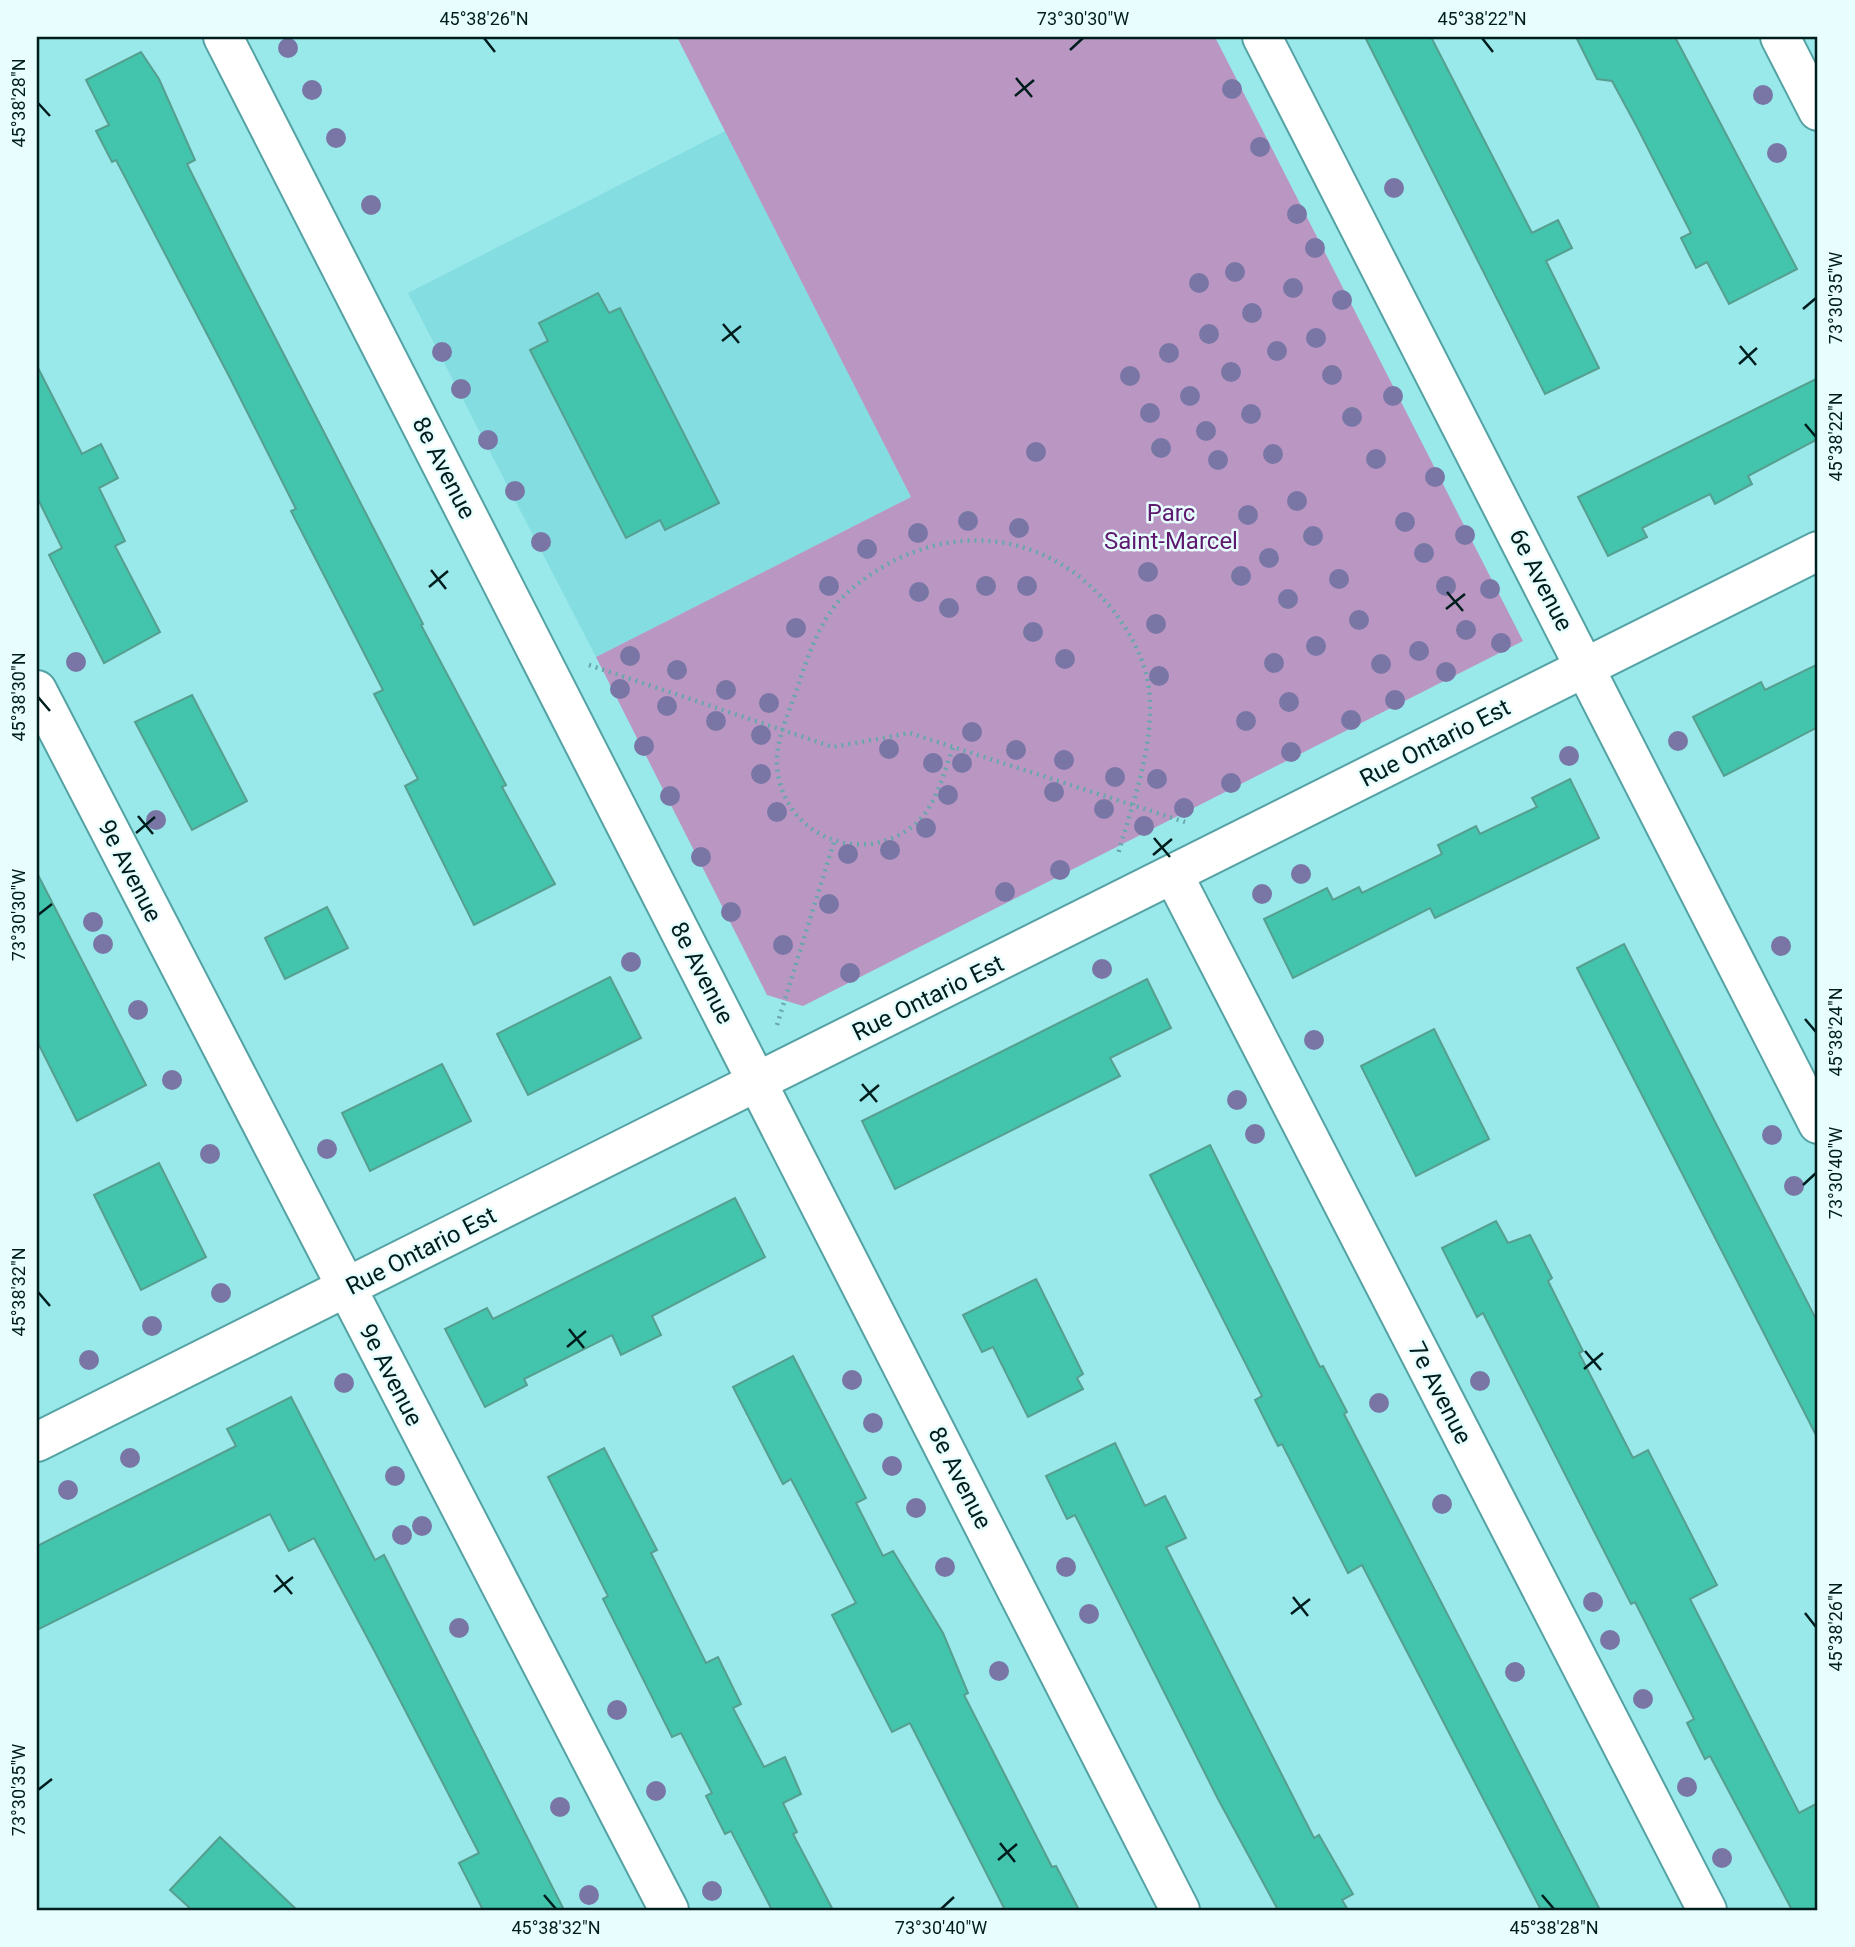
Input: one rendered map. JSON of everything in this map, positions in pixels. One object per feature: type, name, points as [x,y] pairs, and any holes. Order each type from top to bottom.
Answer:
[{"type":"street","name":"8e Avenue","points":[[223,37],[1180,1910]]},
{"type":"street","name":"6e Avenue","points":[[1262,37],[1818,1124]]},
{"type":"street","points":[[1780,37],[1818,111]]},
{"type":"street","name":"Rue Ontario Est","points":[[37,1442],[1174,876],[1818,551]]},
{"type":"street","name":"9e Avenue","points":[[37,690],[669,1910]]},
{"type":"street","name":"7e Avenue","points":[[1174,876],[1707,1910]]},
{"type":"path","points":[[953,748],[932,803],[914,825],[890,840],[863,846],[834,842],[811,831],[792,813],[780,790],[776,763],[783,730],[813,641],[845,594],[889,560],[942,542],[998,541],[1051,557],[1097,590],[1131,635],[1149,688],[1149,744],[1103,911]]},
{"type":"path","points":[[536,647],[833,747],[910,733],[1243,841]]},
{"type":"path","points":[[758,1083],[834,842]]},
{"type":"shaded area","points":[[725,131],[911,497],[596,657],[408,293]]},
{"type":"green space","name":"Parc Saint-Marcel","points":[[677,37],[1215,37],[1523,641],[803,1006],[767,995],[596,657],[911,497]]},
{"type":"building","points":[[1365,37],[1431,37],[1532,233],[1558,220],[1572,248],[1546,261],[1599,368],[1545,394]]},
{"type":"building","points":[[1576,37],[1675,37],[1797,269],[1729,304],[1707,262],[1696,268],[1681,238],[1691,233],[1637,127],[1612,81],[1597,79]]},
{"type":"building","points":[[141,52],[159,79],[195,160],[187,164],[423,624],[421,625],[506,785],[502,787],[555,884],[474,925],[405,786],[418,779],[374,694],[383,690],[291,511],[296,509],[230,378],[116,160],[112,162],[96,131],[109,125],[86,80]]},
{"type":"building","points":[[598,293],[609,313],[620,308],[719,503],[665,530],[660,520],[626,538],[530,350],[548,341],[539,323]]},
{"type":"building","points":[[37,366],[82,454],[101,444],[118,478],[99,488],[125,541],[115,546],[160,632],[104,663],[49,555],[62,548],[37,497]]},
{"type":"building","points":[[1818,378],[1818,439],[1748,476],[1752,484],[1715,504],[1710,494],[1642,528],[1647,537],[1608,556],[1578,497]]},
{"type":"building","points":[[1818,664],[1818,727],[1724,776],[1693,717],[1761,682],[1765,690]]},
{"type":"building","points":[[192,695],[247,801],[192,830],[135,722]]},
{"type":"building","points":[[1570,779],[1599,838],[1435,918],[1430,908],[1293,978],[1264,919],[1327,888],[1333,900],[1359,887],[1362,893],[1442,854],[1438,845],[1476,826],[1480,834],[1537,807],[1532,798]]},
{"type":"building","points":[[37,873],[146,1085],[77,1121],[37,1041]]},
{"type":"building","points":[[327,907],[348,948],[285,979],[265,938]]},
{"type":"building","points":[[1624,944],[1818,1323],[1818,1439],[1577,968]]},
{"type":"building","points":[[610,977],[641,1038],[528,1095],[497,1034]]},
{"type":"building","points":[[1147,979],[1171,1028],[1110,1058],[1120,1076],[895,1189],[862,1121]]},
{"type":"building","points":[[1434,1029],[1489,1139],[1416,1176],[1361,1066]]},
{"type":"building","points":[[442,1064],[471,1121],[370,1171],[342,1113]]},
{"type":"building","points":[[1210,1145],[1320,1367],[1323,1366],[1347,1412],[1344,1414],[1600,1910],[1541,1910],[1362,1565],[1348,1573],[1282,1444],[1278,1446],[1255,1400],[1262,1396],[1150,1175]]},
{"type":"building","points":[[159,1163],[206,1257],[141,1290],[94,1195]]},
{"type":"building","points":[[735,1198],[765,1257],[652,1316],[661,1335],[621,1355],[612,1335],[524,1379],[527,1385],[485,1407],[445,1329],[487,1308],[493,1319]]},
{"type":"building","points":[[1496,1221],[1508,1243],[1530,1235],[1552,1278],[1548,1281],[1583,1351],[1579,1353],[1633,1458],[1648,1450],[1717,1585],[1690,1599],[1799,1813],[1818,1803],[1818,1910],[1792,1910],[1710,1756],[1705,1759],[1687,1723],[1694,1719],[1635,1602],[1631,1604],[1483,1313],[1477,1317],[1442,1248]]},
{"type":"building","points":[[1036,1279],[1083,1374],[1077,1378],[1083,1389],[1028,1417],[993,1347],[982,1352],[963,1315]]},
{"type":"building","points":[[793,1356],[866,1498],[856,1503],[883,1556],[893,1551],[943,1633],[968,1693],[964,1695],[1052,1867],[1056,1866],[1079,1910],[1005,1910],[910,1723],[892,1732],[832,1615],[856,1603],[791,1479],[783,1484],[733,1387]]},
{"type":"building","points":[[291,1397],[375,1560],[384,1555],[564,1910],[483,1910],[459,1863],[479,1853],[314,1538],[289,1551],[270,1514],[37,1630],[37,1546],[236,1446],[227,1429]]},
{"type":"building","points":[[1115,1443],[1145,1506],[1165,1496],[1186,1538],[1166,1547],[1314,1838],[1319,1835],[1353,1894],[1342,1900],[1348,1910],[1278,1910],[1218,1799],[1075,1515],[1067,1519],[1046,1476]]},
{"type":"building","points":[[604,1448],[657,1550],[651,1553],[706,1663],[718,1657],[741,1704],[733,1708],[764,1767],[785,1757],[801,1794],[783,1803],[797,1832],[793,1834],[833,1910],[772,1910],[731,1831],[725,1834],[706,1796],[712,1793],[681,1733],[672,1737],[603,1599],[608,1596],[548,1477]]},
{"type":"building","points":[[220,1837],[297,1910],[192,1910],[170,1890]]}]
